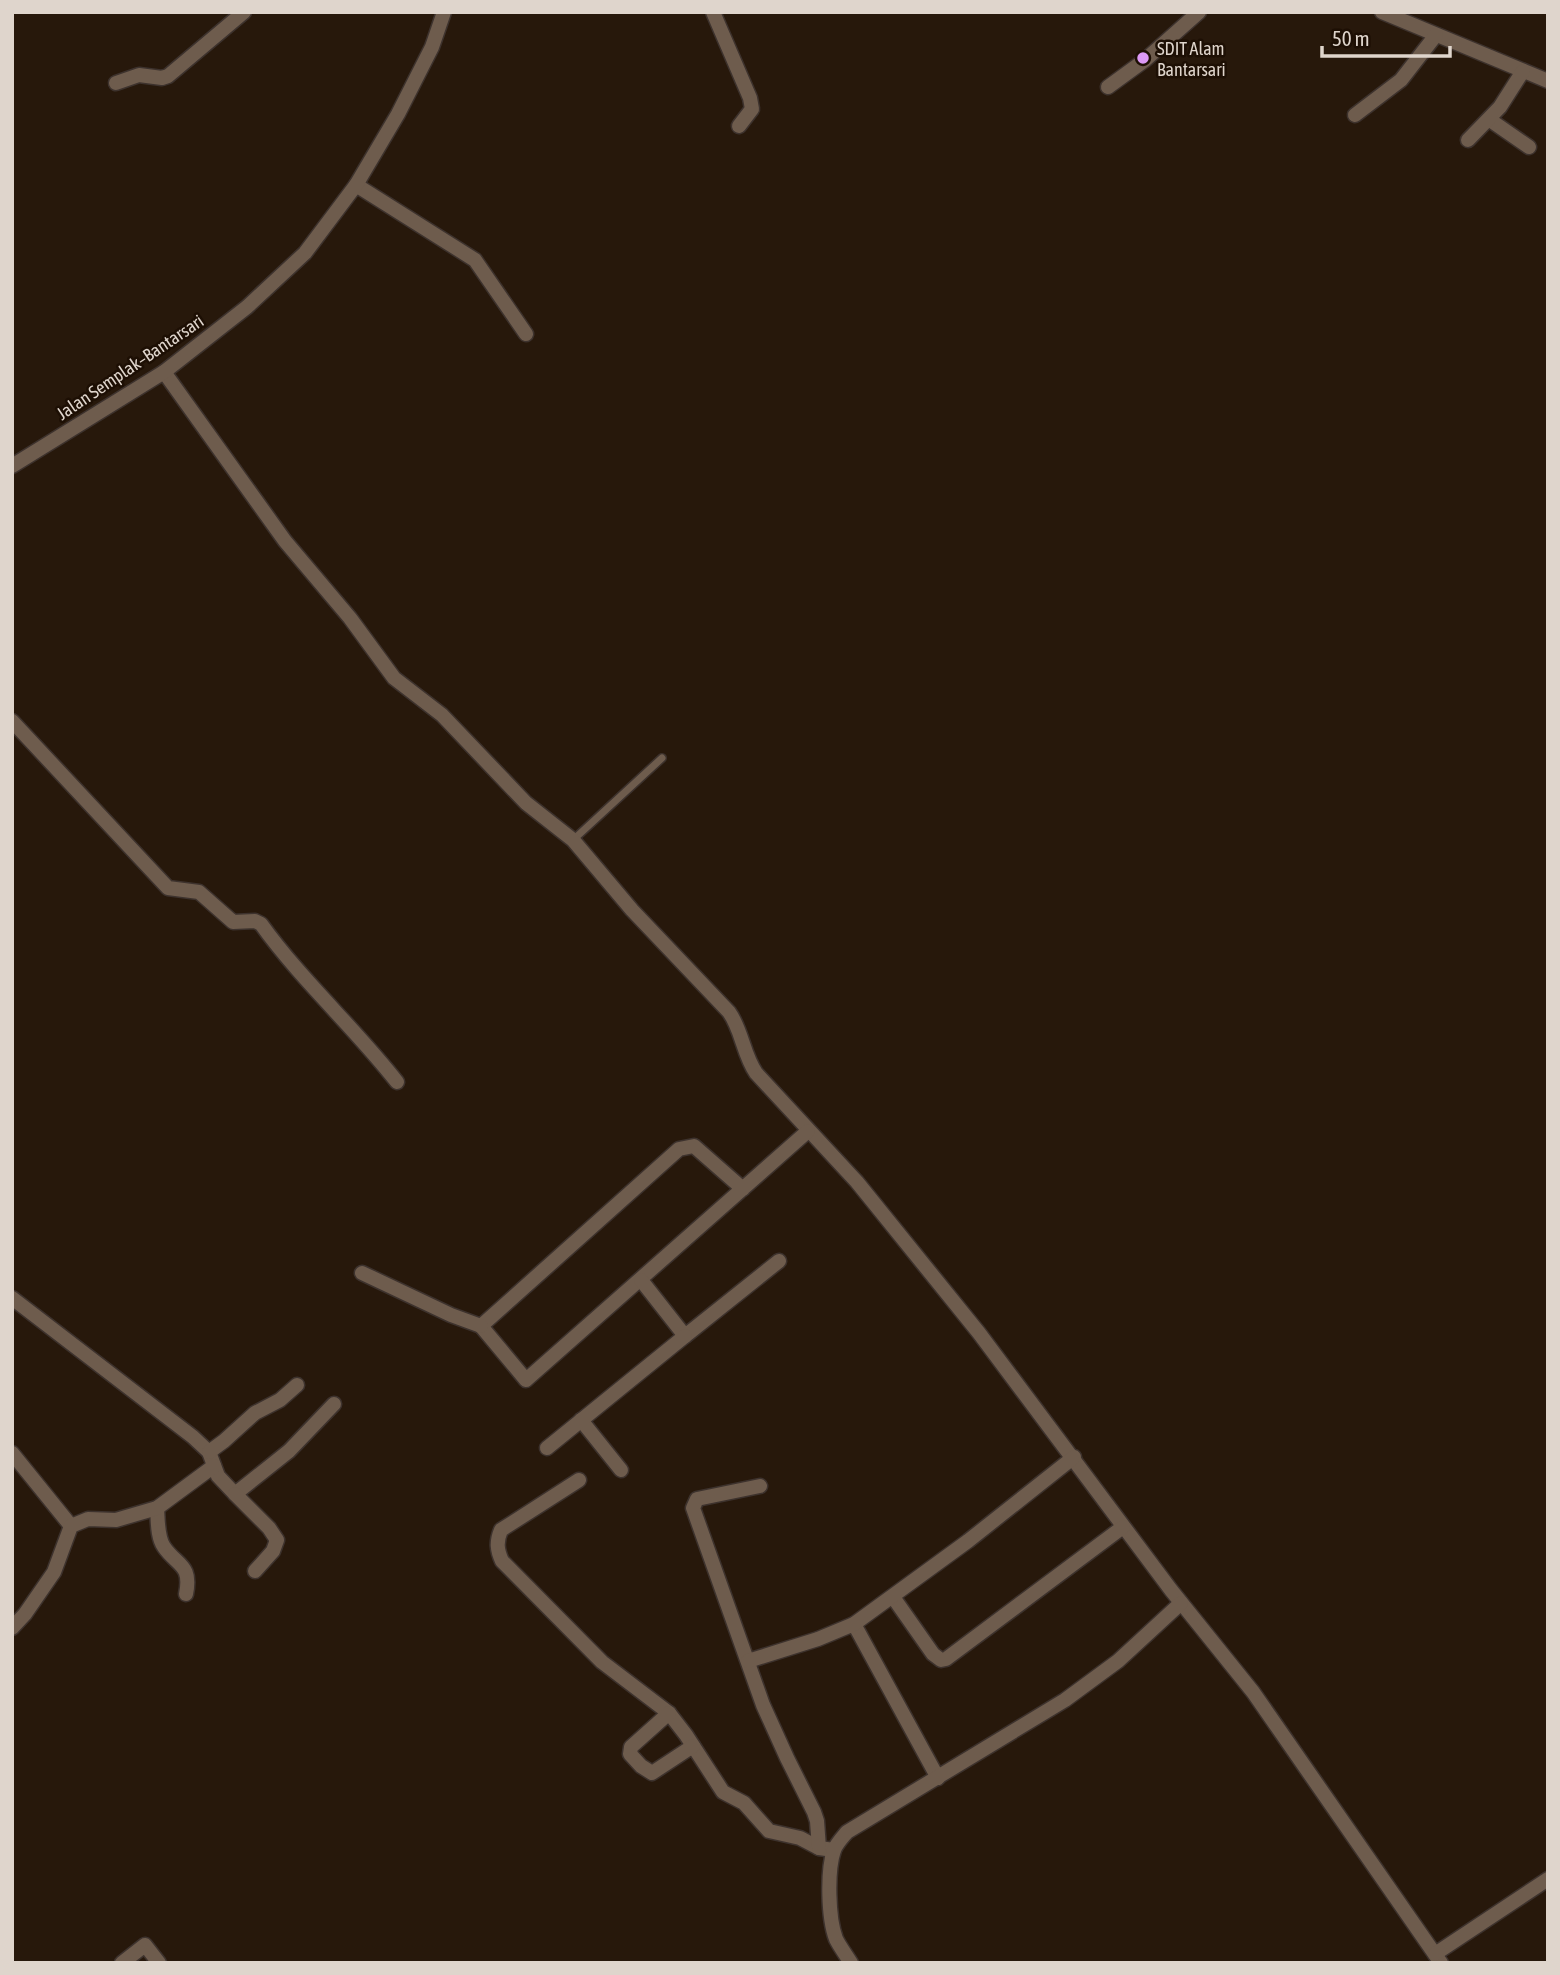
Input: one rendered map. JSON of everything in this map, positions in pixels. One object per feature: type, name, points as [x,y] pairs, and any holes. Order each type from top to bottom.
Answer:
[{"type":"street","points":[[116,83],[139,75],[162,78],[168,76],[244,12]]},
{"type":"street","name":"Jalan Semplak–Bantarsari","points":[[12,466],[164,372],[209,339],[306,253],[356,185],[398,114],[426,58],[444,12]]},
{"type":"street","points":[[713,12],[750,97],[752,109],[739,126]]},
{"type":"street","points":[[1108,87],[1145,60],[1199,12]]},
{"type":"street","points":[[1382,12],[1548,81]]},
{"type":"street","points":[[1355,115],[1401,80],[1436,35]]},
{"type":"street","points":[[1468,140],[1490,120],[1523,71]]},
{"type":"street","points":[[1490,120],[1529,147]]},
{"type":"street","points":[[356,185],[475,260],[526,334]]},
{"type":"street","points":[[164,372],[285,541],[350,618],[394,678],[442,715],[526,803],[573,840],[632,910],[729,1012],[751,1065],[808,1131],[841,1164],[931,1271],[1181,1603],[1253,1692],[1438,1959],[1548,1879]]},
{"type":"street","points":[[12,721],[168,888],[199,892],[233,922],[255,921],[261,924],[305,980],[339,1013],[397,1082]]},
{"type":"street","points":[[362,1273],[451,1315],[481,1326],[527,1380],[808,1131]]},
{"type":"street","points":[[481,1326],[679,1149],[694,1146],[743,1189]]},
{"type":"street","points":[[547,1448],[779,1261]]},
{"type":"street","points":[[641,1280],[685,1336]]},
{"type":"street","points":[[12,1298],[193,1437],[211,1459],[218,1476],[269,1528],[276,1540],[273,1551],[255,1571]]},
{"type":"street","points":[[12,1628],[54,1572],[71,1526],[88,1519],[116,1520],[156,1508],[211,1459],[224,1441],[255,1413],[280,1400],[298,1385]]},
{"type":"street","points":[[235,1494],[289,1451],[334,1404]]},
{"type":"street","points":[[581,1420],[621,1470]]},
{"type":"street","points":[[12,1453],[71,1526]]},
{"type":"street","points":[[748,1661],[818,1639],[854,1624],[968,1541],[1074,1458]]},
{"type":"street","points":[[579,1480],[501,1530],[497,1539],[502,1561],[602,1662],[669,1713],[719,1788],[744,1803],[769,1831],[800,1838],[819,1848],[834,1850]]},
{"type":"street","points":[[760,1486],[697,1499],[693,1508],[778,1740],[814,1812],[819,1848]]},
{"type":"street","points":[[156,1508],[164,1548],[180,1562],[188,1576],[186,1594]]},
{"type":"street","points":[[893,1597],[933,1654],[941,1660],[946,1659],[1123,1527]]},
{"type":"street","points":[[851,1963],[837,1941],[833,1926],[831,1876],[834,1850],[847,1832],[1002,1740],[1088,1685],[1181,1603]]},
{"type":"street","points":[[854,1624],[938,1778]]},
{"type":"street","points":[[669,1713],[631,1747],[630,1754],[652,1773],[693,1746]]},
{"type":"street","points":[[122,1963],[145,1945],[159,1963]]},
{"type":"lane","points":[[573,840],[663,758]]},
{"type":"place","name":"SDIT Alam Bantarsari","points":[[1143,58]]}]
